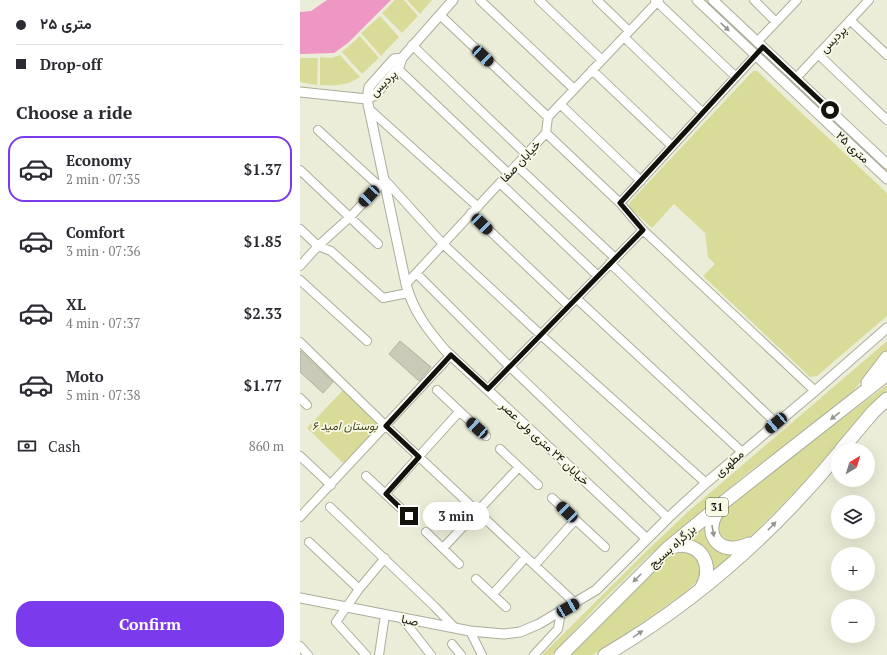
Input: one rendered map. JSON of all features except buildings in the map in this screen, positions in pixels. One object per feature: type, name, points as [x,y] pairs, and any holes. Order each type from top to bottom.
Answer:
[{"type":"highway","points":[[856,399],[887,358]]},
{"type":"highway","name":"بزرگراه بسیج","points":[[561,655],[668,548],[729,498],[887,374]]},
{"type":"highway","points":[[847,443],[873,412],[887,400]]},
{"type":"highway","points":[[605,655],[641,633],[702,589],[758,540],[831,462]]},
{"type":"highway","points":[[729,498],[714,515],[712,521],[712,530],[717,542],[722,546],[733,549],[745,546],[758,540]]},
{"type":"highway","points":[[668,548],[687,545],[692,547],[703,557],[707,569],[706,580],[702,589]]},
{"type":"street","name":"پردیس","points":[[368,104],[398,69],[402,58],[412,45],[453,0]]},
{"type":"street","points":[[480,0],[574,89]]},
{"type":"street","points":[[539,0],[602,60]]},
{"type":"street","points":[[597,0],[627,34],[703,113]]},
{"type":"street","name":"۲۵ متری","points":[[697,0],[887,179]]},
{"type":"street","name":"۲۵ متری","points":[[713,0],[887,164]]},
{"type":"street","points":[[754,0],[776,22]]},
{"type":"street","points":[[620,203],[756,55],[760,44],[776,22],[797,0]]},
{"type":"street","name":"پردیس","points":[[796,78],[869,0]]},
{"type":"street","points":[[440,15],[548,117],[657,1],[736,77]]},
{"type":"street","points":[[850,20],[887,55]]},
{"type":"street","points":[[412,45],[526,154]]},
{"type":"street","points":[[818,54],[887,120]]},
{"type":"street","name":"پردیس","points":[[368,104],[370,87],[394,60],[402,58]]},
{"type":"street","points":[[398,69],[508,173]]},
{"type":"street","points":[[592,70],[672,146]]},
{"type":"street","points":[[300,92],[368,104],[478,207]]},
{"type":"street","name":"خیابان ۲۴ متری ولی عصر","points":[[368,104],[382,183],[407,288],[416,312],[427,328],[451,355],[647,539]]},
{"type":"street","points":[[560,104],[641,181]]},
{"type":"street","name":"خیابان صفا","points":[[407,288],[416,273],[546,132],[548,117]]},
{"type":"street","points":[[318,130],[382,183],[443,244],[541,335],[706,483]]},
{"type":"street","points":[[546,132],[620,203],[643,230],[815,391]]},
{"type":"street","points":[[516,165],[776,423]]},
{"type":"street","points":[[300,170],[378,244]]},
{"type":"street","points":[[300,266],[318,246],[350,217],[382,183]]},
{"type":"street","points":[[500,183],[598,276]]},
{"type":"street","points":[[471,213],[569,306]]},
{"type":"street","points":[[300,228],[318,246],[331,251],[383,298],[407,288]]},
{"type":"street","points":[[488,389],[643,230]]},
{"type":"street","points":[[416,273],[668,518]]},
{"type":"street","points":[[301,283],[367,341]]},
{"type":"street","points":[[576,298],[742,452]]},
{"type":"street","name":"مطهری","points":[[520,632],[561,612],[596,590],[668,518],[706,483],[883,334],[887,328]]},
{"type":"street","points":[[300,342],[386,426],[575,603]]},
{"type":"street","points":[[300,517],[451,355]]},
{"type":"street","points":[[437,390],[486,436]]},
{"type":"street","points":[[300,398],[308,405]]},
{"type":"street","points":[[386,494],[459,412]]},
{"type":"street","points":[[500,449],[538,485]]},
{"type":"street","points":[[300,456],[331,485]]},
{"type":"street","points":[[444,548],[519,467]]},
{"type":"street","points":[[366,476],[409,516]]},
{"type":"street","points":[[552,498],[605,548]]},
{"type":"street","points":[[330,507],[385,558],[455,628]]},
{"type":"street","points":[[535,565],[575,520]]},
{"type":"street","points":[[426,532],[459,564]]},
{"type":"street","points":[[309,542],[359,589]]},
{"type":"street","points":[[492,594],[526,557]]},
{"type":"street","points":[[366,655],[336,622],[359,589],[385,558]]},
{"type":"street","points":[[476,579],[506,607]]},
{"type":"street","name":"صبا","points":[[300,598],[470,631],[504,634],[520,632]]},
{"type":"street","points":[[534,655],[558,629],[561,612]]},
{"type":"street","points":[[379,655],[385,614]]},
{"type":"street","points":[[402,618],[431,655]]},
{"type":"street","points":[[470,631],[482,655]]},
{"type":"street","points":[[452,644],[461,655]]},
{"type":"street","points":[[300,646],[308,655]]},
{"type":"green space","points":[[395,0],[404,0],[418,16],[402,33],[382,13]]},
{"type":"green space","points":[[407,0],[432,0],[420,14]]},
{"type":"green space","points":[[703,0],[707,0],[758,48],[756,50]]},
{"type":"green space","points":[[380,16],[399,37],[381,56],[361,33]]},
{"type":"green space","points":[[360,36],[379,58],[362,74],[342,52]]},
{"type":"green space","points":[[766,54],[887,168],[887,173],[763,57]]},
{"type":"green space","points":[[340,55],[360,77],[340,85],[320,85],[320,57],[331,58]]},
{"type":"green space","points":[[300,58],[318,58],[317,85],[300,82]]},
{"type":"green space","points":[[753,71],[757,71],[887,193],[887,316],[817,376],[810,377],[703,276],[715,264],[708,257],[705,233],[674,204],[652,228],[629,207],[630,202]]},
{"type":"green space","points":[[887,341],[887,352],[838,408],[750,471],[647,557],[597,606],[552,655],[542,655],[690,510]]},
{"type":"green space","points":[[887,385],[887,390],[860,417],[838,443],[831,443],[831,451],[802,485],[753,534],[743,542],[729,544],[721,537],[717,530],[716,524],[722,512],[740,495]]},
{"type":"green space","name":"بوستان امید ۶","points":[[345,388],[382,424],[345,465],[307,428]]},
{"type":"green space","points":[[707,525],[736,552],[711,574],[710,566],[681,542]]},
{"type":"green space","points":[[680,551],[692,553],[700,561],[700,576],[684,593],[609,646],[592,655],[566,655],[628,593],[670,555]]},
{"type":"shaded area","points":[[327,0],[391,0],[348,43],[334,53],[300,54],[300,12],[311,11]]},
{"type":"route","points":[[409,516],[386,494],[419,457],[386,426],[451,355],[488,389],[643,230],[620,203],[763,47],[830,110]]}]
